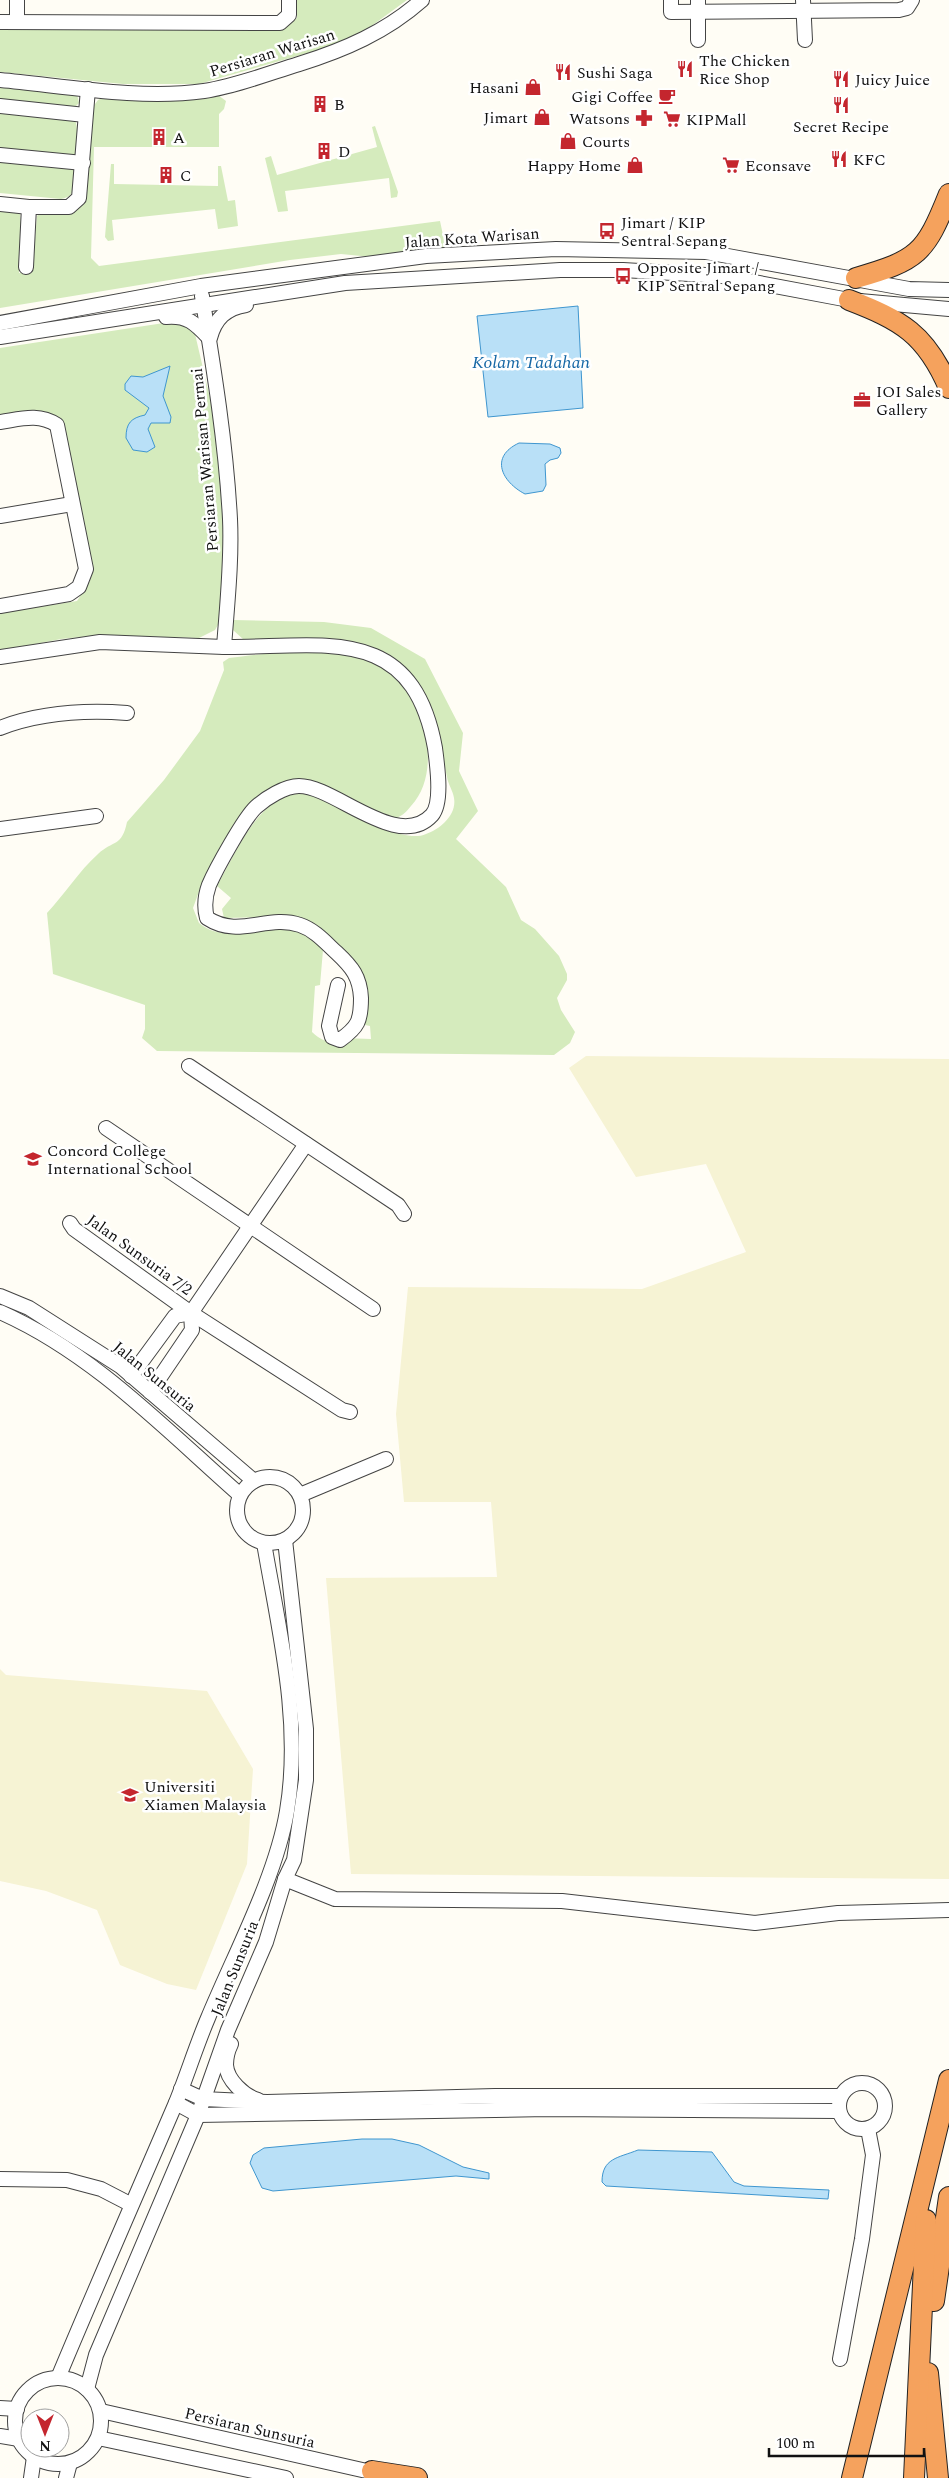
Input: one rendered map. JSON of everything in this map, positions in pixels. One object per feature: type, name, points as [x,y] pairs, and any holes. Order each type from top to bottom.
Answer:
[{"type":"highway","points":[[856,278],[892,268],[911,258],[924,246],[934,229],[949,194]]},
{"type":"highway","points":[[849,300],[879,312],[906,326],[940,368],[949,388]]},
{"type":"highway","points":[[852,2478],[949,2080]]},
{"type":"highway","points":[[914,2478],[920,2308],[929,2166]]},
{"type":"highway","points":[[926,2478],[928,2371],[935,2281],[949,2196]]},
{"type":"highway","points":[[928,2371],[938,2478]]},
{"type":"highway","points":[[372,2471],[418,2478]]},
{"type":"street","points":[[17,0],[17,22]]},
{"type":"street","points":[[0,22],[272,24],[280,23],[289,16],[289,0]]},
{"type":"street","name":"Persiaran Warisan","points":[[0,80],[130,93],[202,91],[231,85],[353,45],[382,30],[422,0]]},
{"type":"street","points":[[671,0],[671,12],[698,6],[803,5],[899,10],[907,8],[912,0]]},
{"type":"street","points":[[803,5],[805,40]]},
{"type":"street","points":[[698,6],[698,40]]},
{"type":"street","points":[[0,204],[29,207],[69,207],[79,198],[88,89]]},
{"type":"street","points":[[0,106],[85,115]]},
{"type":"street","points":[[0,155],[83,163]]},
{"type":"street","points":[[26,267],[29,207]]},
{"type":"street","name":"Jalan Kota Warisan","points":[[0,323],[201,286],[426,256],[556,248],[706,252],[909,289],[949,290]]},
{"type":"street","points":[[0,337],[345,283],[560,270],[623,270],[722,276],[849,300],[949,308]]},
{"type":"street","points":[[116,318],[137,321],[180,316],[189,319],[209,339],[213,325],[220,316],[234,307],[317,293],[345,283]]},
{"type":"street","name":"Persiaran Warisan Permai","points":[[201,286],[230,519],[231,558],[224,647]]},
{"type":"street","points":[[0,422],[32,417],[46,418],[57,425],[61,435],[72,504],[86,569],[79,587],[69,594],[0,606]]},
{"type":"street","points":[[0,516],[72,504]]},
{"type":"street","points":[[0,657],[100,642],[224,647],[343,646],[366,651],[395,668],[410,682],[416,690],[431,726],[438,775],[438,801],[432,814],[419,823],[404,826],[365,815],[311,788],[298,786],[286,790],[255,808],[209,886],[204,906],[207,918],[219,926],[233,928],[274,922],[299,925],[312,931],[350,964],[358,977],[360,1020],[353,1031],[340,1040],[332,1037],[329,1026],[338,985]]},
{"type":"street","points":[[0,728],[42,717],[60,715],[98,711],[127,714]]},
{"type":"street","points":[[0,829],[96,816]]},
{"type":"street","points":[[189,1066],[398,1205],[404,1214]]},
{"type":"street","points":[[106,1128],[373,1309]]},
{"type":"street","points":[[150,1392],[192,1330],[191,1313],[306,1144]]},
{"type":"street","name":"Jalan Sunsuria 7/2","points":[[70,1223],[74,1229],[191,1313],[342,1410],[350,1412]]},
{"type":"street","name":"Jalan Sunsuria","points":[[0,1296],[29,1308],[120,1366],[254,1482]]},
{"type":"street","name":"Jalan Sunsuria","points":[[0,1312],[22,1322],[74,1353],[240,1495]]},
{"type":"street","points":[[131,1376],[175,1316],[191,1313]]},
{"type":"street","points":[[300,1495],[386,1459]]},
{"type":"street","points":[[264,1478],[280,1479],[294,1486],[300,1495],[303,1505],[300,1526],[285,1540],[264,1543],[246,1533],[240,1525],[237,1505],[240,1495],[254,1482],[264,1478]]},
{"type":"street","name":"Jalan Sunsuria","points":[[87,2389],[96,2355],[198,2114],[228,2030],[266,1942],[285,1879],[294,1860],[306,1780],[306,1729],[285,1540]]},
{"type":"street","name":"Jalan Sunsuria","points":[[58,2378],[130,2204],[176,2103],[281,1839],[287,1810],[292,1729],[286,1670],[264,1543]]},
{"type":"street","points":[[285,1879],[335,1900],[562,1901],[755,1923],[838,1913],[949,1910]]},
{"type":"street","points":[[266,1942],[248,2002],[228,2052],[226,2066],[232,2080],[248,2097],[267,2102]]},
{"type":"street","points":[[858,2083],[874,2086],[884,2098],[884,2113],[881,2120],[868,2129],[853,2128],[841,2118],[838,2111],[840,2096],[844,2090],[858,2083]]},
{"type":"street","points":[[181,2089],[203,2099],[267,2102],[495,2096],[840,2096]]},
{"type":"street","points":[[176,2103],[198,2114],[548,2108],[838,2111]]},
{"type":"street","points":[[840,2359],[862,2239],[873,2155],[868,2129]]},
{"type":"street","points":[[0,2179],[67,2180],[101,2189],[130,2204]]},
{"type":"street","points":[[0,2436],[19,2439],[16,2429],[17,2409],[26,2393],[32,2387],[49,2379],[58,2378],[79,2383],[93,2395],[101,2411],[102,2425],[92,2449],[82,2458],[70,2463],[58,2464],[45,2462],[36,2458]]},
{"type":"street","points":[[0,2408],[17,2409]]},
{"type":"street","name":"Persiaran Sunsuria","points":[[101,2411],[372,2471],[391,2478]]},
{"type":"street","points":[[98,2438],[286,2478]]},
{"type":"street","points":[[31,2478],[34,2458]]},
{"type":"street","points":[[66,2478],[70,2463]]},
{"type":"shaded area","points":[[586,1056],[949,1059],[949,1879],[351,1874],[326,1578],[497,1577],[491,1502],[404,1502],[396,1414],[408,1287],[642,1289],[746,1252],[706,1164],[636,1177],[569,1068]]},
{"type":"shaded area","points":[[0,1669],[6,1675],[207,1691],[253,1769],[247,1864],[196,1990],[167,1984],[120,1965],[97,1910],[46,1891],[0,1881]]},
{"type":"green space","points":[[297,0],[407,0],[366,30],[343,43],[199,84],[123,84],[0,72],[0,28],[284,27],[297,18]]},
{"type":"green space","points":[[0,86],[77,94],[79,103],[75,107],[0,99]]},
{"type":"green space","points":[[218,95],[226,101],[224,109],[219,114],[219,147],[94,147],[91,258],[99,266],[440,221],[446,249],[371,257],[341,254],[290,260],[0,308],[0,208],[20,213],[19,273],[32,273],[37,216],[40,213],[71,211],[86,200],[92,108],[98,100],[104,97]]},
{"type":"green space","points":[[0,112],[75,120],[77,126],[78,157],[75,180],[69,196],[61,199],[0,193]]},
{"type":"green space","points":[[375,126],[398,192],[397,197],[391,198],[389,178],[285,191],[288,211],[278,212],[265,158],[271,156],[277,175],[377,147],[372,127]]},
{"type":"green space","points":[[111,164],[114,164],[114,184],[218,186],[218,166],[221,166],[228,201],[235,200],[238,226],[218,229],[215,209],[112,220],[114,240],[108,241],[105,237]]},
{"type":"green space","points":[[177,321],[187,324],[195,334],[213,411],[225,492],[222,618],[215,630],[199,638],[100,635],[61,639],[0,651],[0,613],[77,601],[90,581],[64,423],[49,414],[34,411],[0,416],[0,348]]},
{"type":"green space","points":[[233,620],[324,622],[371,628],[425,659],[463,733],[459,771],[478,811],[456,839],[506,887],[521,920],[535,929],[559,956],[567,974],[567,980],[557,998],[561,1010],[575,1032],[570,1043],[554,1055],[157,1051],[142,1038],[145,1029],[145,1005],[53,974],[47,913],[91,861],[103,850],[120,839],[127,822],[164,780],[200,731],[224,670],[223,662],[229,658],[302,651],[321,651],[357,656],[376,663],[397,677],[412,696],[419,711],[427,745],[428,762],[426,778],[420,793],[405,812],[393,818],[299,782],[232,833],[201,886],[193,908],[199,923],[210,930],[222,933],[289,929],[301,931],[309,936],[323,950],[320,985],[315,986],[312,1032],[317,1037],[326,1041],[371,1039],[370,1026],[365,1025],[365,991],[331,941],[270,917],[224,918],[222,909],[231,898],[217,886],[255,821],[268,807],[283,798],[299,794],[317,797],[380,828],[408,836],[422,835],[442,825],[453,810],[454,798],[448,780],[436,721],[428,700],[418,682],[405,668],[373,648],[334,639],[244,640],[233,630]]},
{"type":"water","name":"Kolam Tadahan","points":[[578,306],[583,408],[488,417],[477,316]]},
{"type":"water","points":[[170,366],[163,396],[171,417],[170,423],[151,423],[148,429],[155,447],[147,452],[133,450],[126,438],[128,425],[136,418],[145,415],[149,408],[125,390],[125,384],[131,376],[143,377]]},
{"type":"water","points":[[519,443],[550,444],[560,448],[561,453],[558,458],[550,460],[545,464],[546,485],[543,491],[525,494],[510,483],[505,476],[502,469],[504,455]]},
{"type":"water","points":[[362,2139],[392,2139],[419,2145],[463,2167],[489,2173],[489,2179],[456,2176],[273,2191],[262,2188],[250,2163],[253,2155],[264,2148]]},
{"type":"water","points":[[638,2150],[712,2152],[734,2182],[744,2186],[829,2190],[828,2199],[606,2186],[602,2182],[608,2163],[618,2157]]},
{"type":"place","name":"The Chicken Rice Shop","points":[[685,69]]},
{"type":"place","name":"Sushi Saga","points":[[563,72]]},
{"type":"place","name":"Juicy Juice","points":[[841,79]]},
{"type":"place","name":"Hasani","points":[[533,87]]},
{"type":"place","name":"Gigi Coffee","points":[[667,96]]},
{"type":"place","name":"B","points":[[320,104]]},
{"type":"place","name":"Secret Recipe","points":[[841,105]]},
{"type":"place","name":"Jimart","points":[[542,117]]},
{"type":"place","name":"Watsons","points":[[644,118]]},
{"type":"place","name":"KIPMall","points":[[672,119]]},
{"type":"place","name":"A","points":[[159,137]]},
{"type":"place","name":"Courts","points":[[568,141]]},
{"type":"place","name":"D","points":[[324,151]]},
{"type":"place","name":"KFC","points":[[839,159]]},
{"type":"place","name":"Happy Home","points":[[635,165]]},
{"type":"place","name":"Econsave","points":[[731,165]]},
{"type":"place","name":"C","points":[[166,175]]},
{"type":"place","name":"Jimart / KIP Sentral Sepang","points":[[607,231]]},
{"type":"place","name":"Opposite Jimart / KIP Sentral Sepang","points":[[623,276]]},
{"type":"place","name":"IOI Sales Gallery","points":[[862,400]]},
{"type":"place","name":"Concord College International School","points":[[33,1159]]},
{"type":"place","name":"Universiti Xiamen Malaysia","points":[[130,1795]]}]
